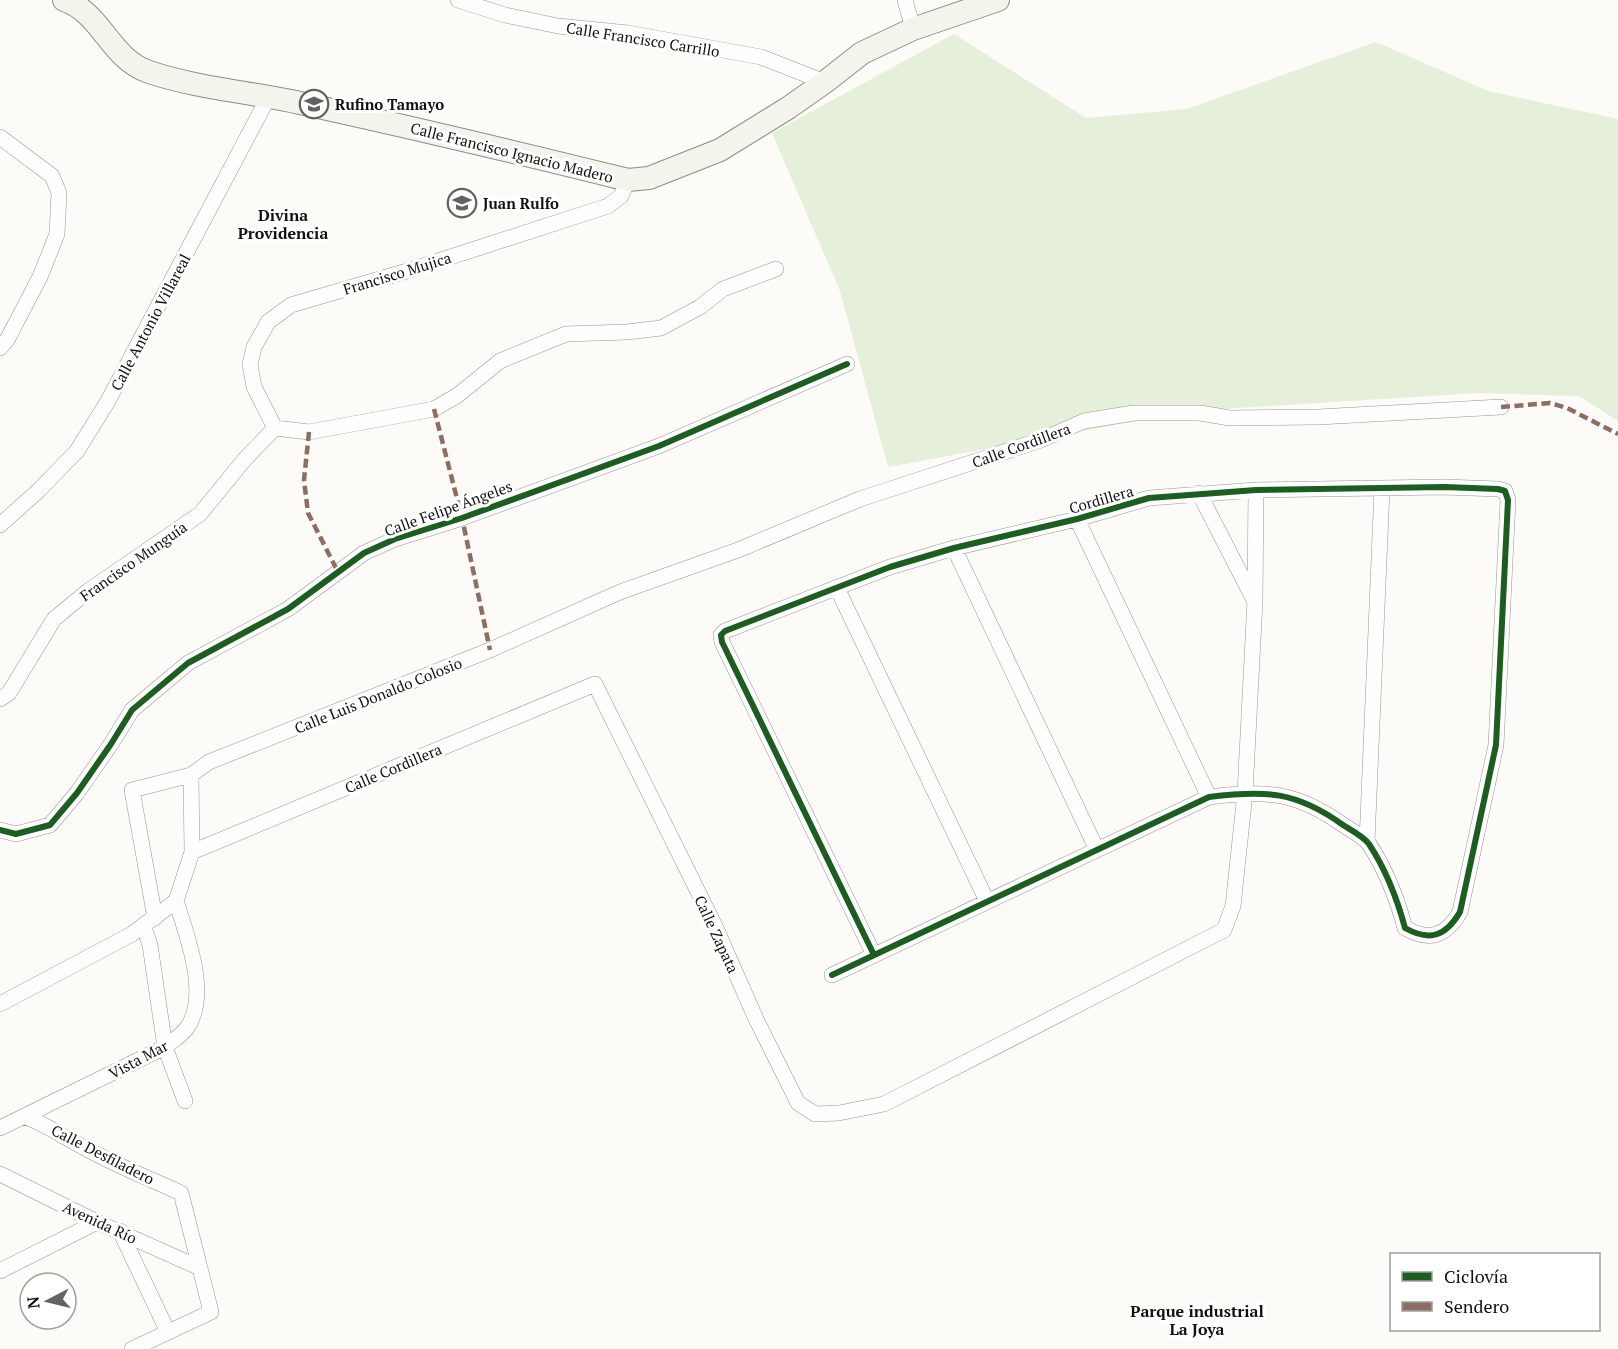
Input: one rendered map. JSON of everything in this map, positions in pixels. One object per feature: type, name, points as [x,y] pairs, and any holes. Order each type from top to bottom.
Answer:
[{"type":"main road","name":"Calle Francisco Ignacio Madero","points":[[64,0],[85,10],[126,60],[145,70],[171,79],[268,96],[442,134],[628,180],[649,178],[720,150],[788,108],[862,52],[913,29],[998,0]]},
{"type":"street","name":"Calle Francisco Carrillo","points":[[458,0],[505,15],[558,26],[628,33],[761,57],[825,82]]},
{"type":"street","points":[[905,0],[913,29]]},
{"type":"street","name":"Calle Antonio Villareal","points":[[0,525],[38,491],[77,451],[108,401],[268,96]]},
{"type":"street","points":[[0,137],[52,176],[59,193],[57,234],[40,277],[7,340],[0,348]]},
{"type":"street","name":"Francisco Mujica","points":[[275,428],[254,387],[250,364],[254,347],[268,322],[291,305],[407,271],[608,206],[621,196],[628,180]]},
{"type":"street","points":[[275,428],[309,432],[434,408],[458,395],[500,361],[566,334],[627,332],[661,328],[700,307],[723,289],[776,269]]},
{"type":"street","name":"Calle Felipe Ángeles","points":[[0,830],[16,834],[50,825],[77,793],[132,710],[188,663],[288,609],[364,553],[395,539],[462,518],[659,446],[847,364]]},
{"type":"street","name":"Calle Cordillera","points":[[566,616],[620,591],[738,550],[860,499],[1041,440],[1084,421],[1134,413],[1200,413],[1230,418],[1318,417],[1501,407]]},
{"type":"street","name":"Francisco Munguía","points":[[0,699],[9,693],[21,676],[54,618],[88,591],[200,514],[245,459],[275,428]]},
{"type":"street","name":"Cordillera","points":[[874,955],[722,642],[721,635],[725,631],[890,567],[954,548],[1077,519],[1149,498],[1256,490],[1444,487],[1505,491],[1508,500],[1496,745],[1460,912],[1452,926],[1440,933],[1426,936],[1405,928],[1395,892],[1367,842]]},
{"type":"street","points":[[1367,842],[1382,489]]},
{"type":"street","name":"Calle Zapata","points":[[595,684],[715,926],[756,1019],[798,1103],[815,1114],[839,1113],[884,1104],[1224,930],[1233,906],[1245,793],[1255,601],[1256,490]]},
{"type":"street","points":[[1199,493],[1255,601]]},
{"type":"street","points":[[1077,519],[1209,797]]},
{"type":"street","points":[[954,548],[1097,850]]},
{"type":"street","points":[[837,588],[987,901]]},
{"type":"street","name":"Calle Luis Donaldo Colosio","points":[[150,922],[132,790],[191,775],[210,762],[490,650],[566,616]]},
{"type":"street","name":"Calle Cordillera","points":[[192,852],[595,684]]},
{"type":"street","points":[[0,1004],[150,922],[176,901],[192,852],[191,775]]},
{"type":"street","points":[[832,975],[1209,797],[1245,793],[1296,798],[1332,817],[1367,842]]},
{"type":"street","name":"Vista Mar","points":[[0,1128],[165,1047],[186,1028],[195,1010],[196,978],[194,959],[176,901]]},
{"type":"street","points":[[150,922],[150,945],[165,1047],[184,1101]]},
{"type":"street","name":"Calle Desfiladero","points":[[26,1117],[47,1125],[112,1161],[181,1192],[200,1268]]},
{"type":"street","name":"Avenida Río","points":[[0,1174],[97,1222],[200,1268]]},
{"type":"street","points":[[0,1271],[97,1222]]},
{"type":"street","points":[[120,1231],[168,1332]]},
{"type":"street","points":[[132,1349],[211,1312],[200,1268]]},
{"type":"green space","points":[[954,34],[1086,118],[1187,109],[1376,42],[1488,91],[1618,119],[1618,421],[1579,396],[1477,393],[1190,411],[888,467],[840,291],[772,133]]},
{"type":"marked path","points":[[1501,407],[1550,403],[1567,408],[1618,434]]},
{"type":"marked path","points":[[434,409],[462,518],[490,650]]},
{"type":"marked path","points":[[309,432],[304,480],[308,513],[338,572]]},
{"type":"cycle path","points":[[0,830],[16,834],[50,825],[77,793],[132,710],[188,663],[288,609],[364,553],[395,539],[462,518],[659,446],[847,364]]},
{"type":"cycle path","points":[[832,975],[1209,797],[1229,795],[1264,794],[1295,799],[1326,814],[1369,844],[1390,884],[1405,928],[1422,935],[1430,935],[1449,927],[1460,912],[1496,745],[1508,500],[1505,491],[1444,487],[1256,490],[1149,498],[1077,519],[954,548],[890,567],[725,631],[721,635],[722,642],[874,955]]},
{"type":"place","name":"Rufino Tamayo","points":[[314,104]]},
{"type":"place","name":"Juan Rulfo","points":[[462,203]]},
{"type":"district","name":"Divina Providencia","points":[[283,224]]},
{"type":"district","name":"Parque industrial La Joya","points":[[1197,1320]]}]
